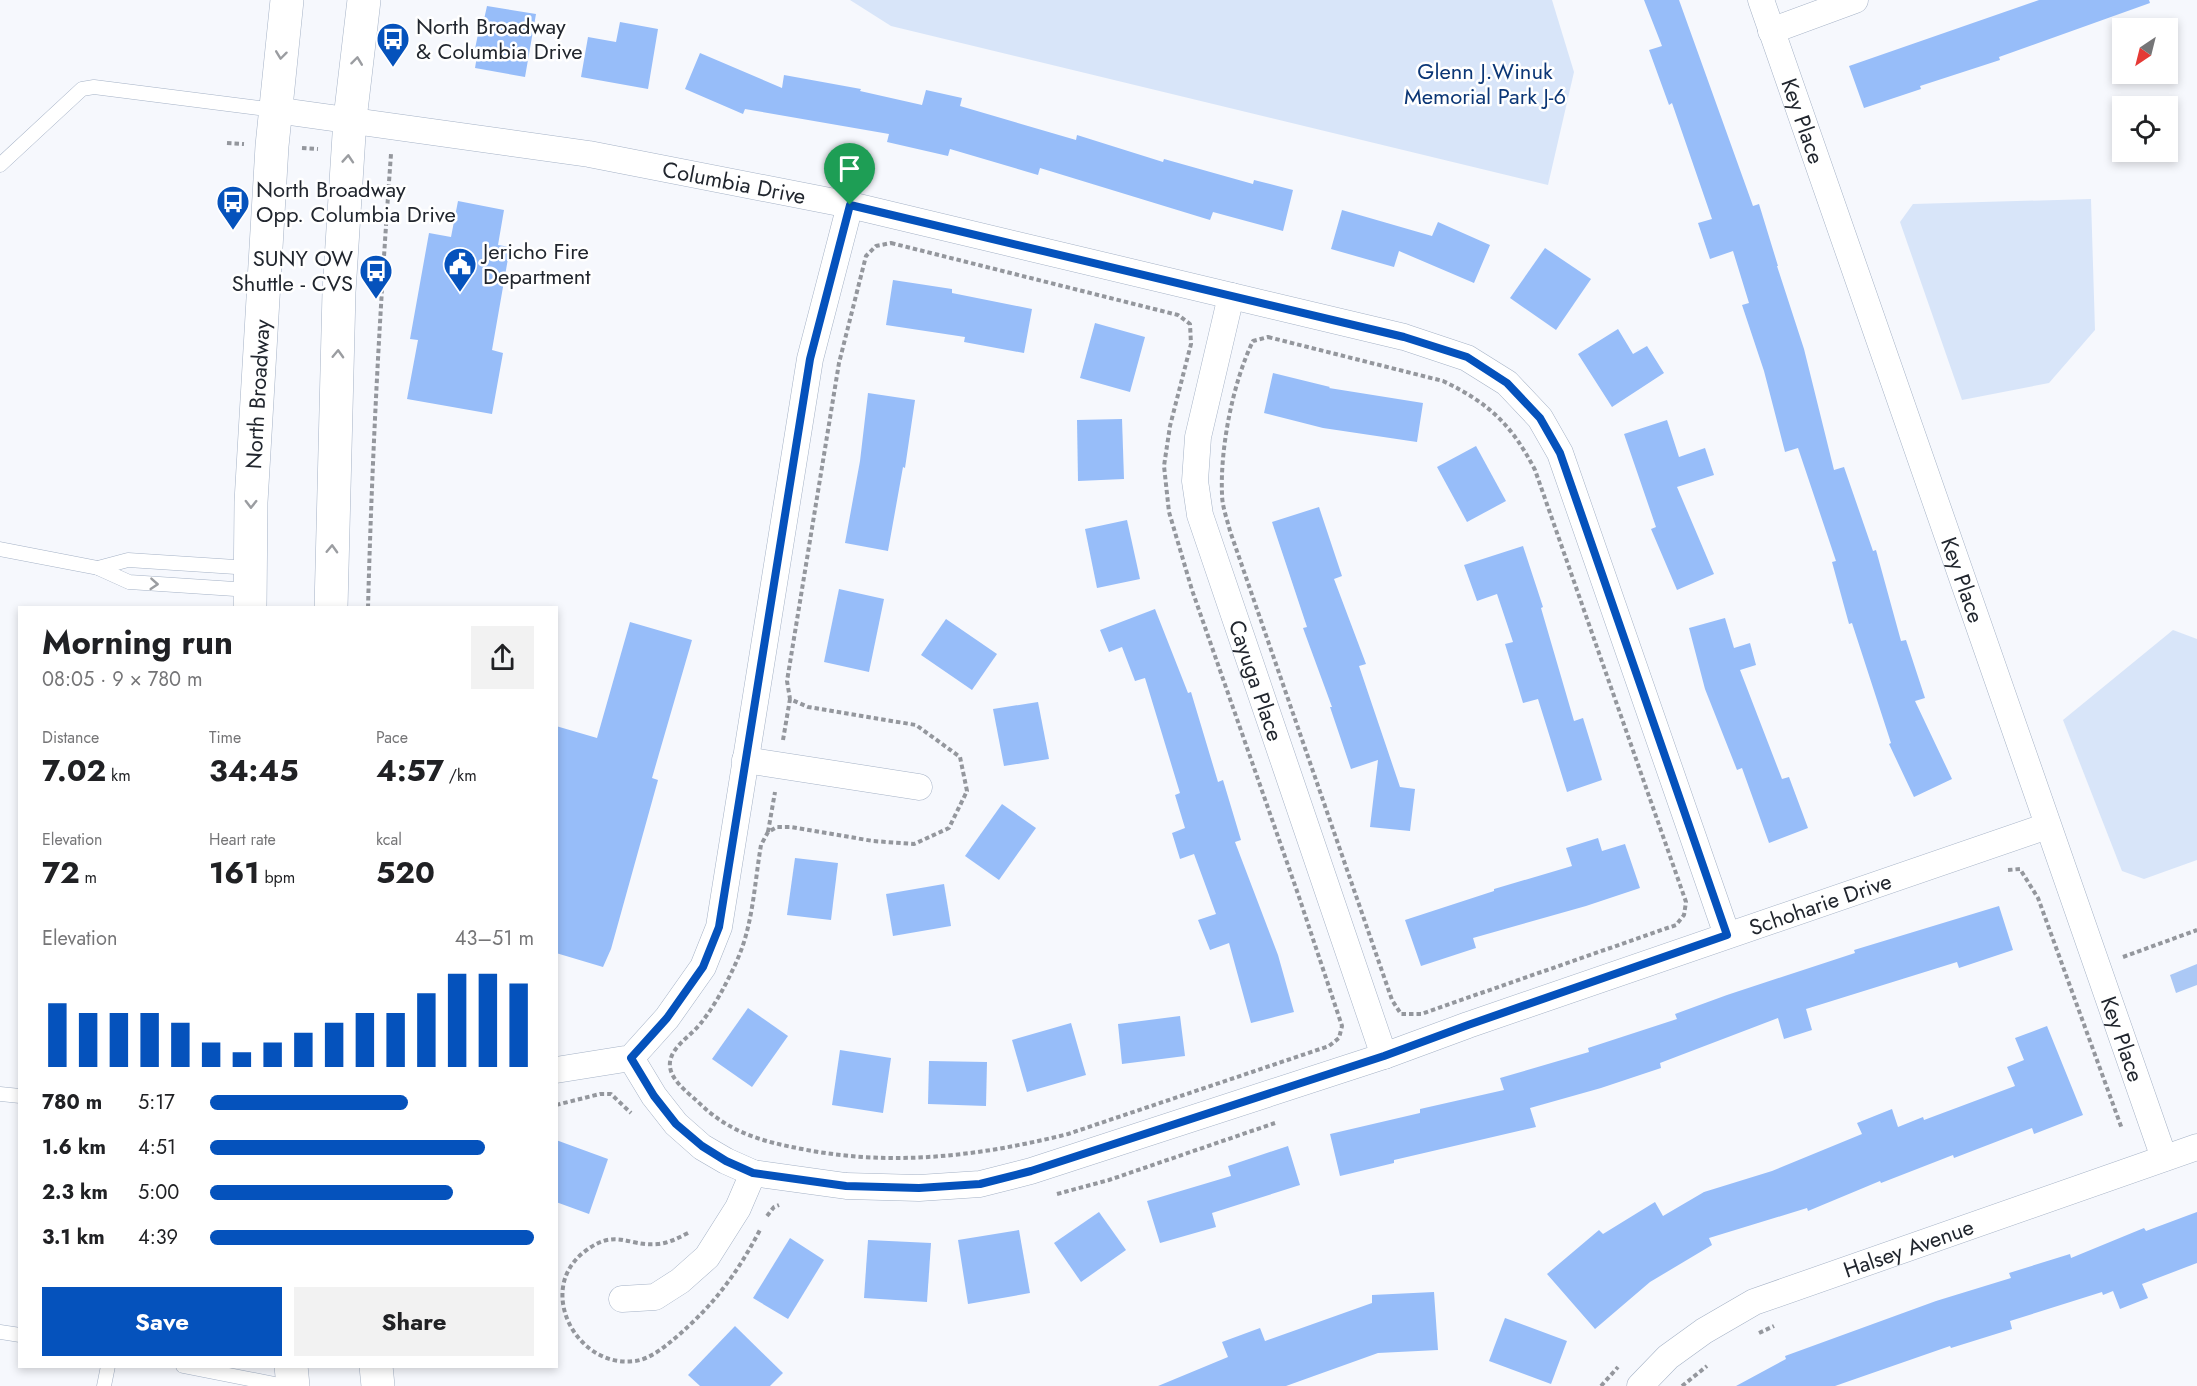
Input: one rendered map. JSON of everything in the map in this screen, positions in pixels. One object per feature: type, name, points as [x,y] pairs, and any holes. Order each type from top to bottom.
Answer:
[{"type":"main road","name":"North Broadway","points":[[251,589],[251,502],[272,146],[287,0]]},
{"type":"main road","points":[[331,606],[339,303],[349,135],[364,0]]},
{"type":"main road","points":[[291,1368],[293,1386]]},
{"type":"main road","points":[[376,1368],[378,1386]]},
{"type":"street","name":"Key Place","points":[[1761,0],[2164,1158]]},
{"type":"street","points":[[1772,31],[1855,0]]},
{"type":"street","name":"Columbia Drive","points":[[275,110],[349,135],[590,154],[850,205],[1404,337],[1467,357],[1507,383],[1540,418],[1560,453],[1727,935]]},
{"type":"street","points":[[558,1070],[631,1058],[667,1018],[703,967],[719,927],[810,359],[850,205]]},
{"type":"street","name":"Cayuga Place","points":[[1231,296],[1198,437],[1195,481],[1200,515],[1384,1056]]},
{"type":"street","points":[[745,760],[919,787]]},
{"type":"street","name":"Schoharie Drive","points":[[631,1058],[654,1096],[676,1124],[702,1146],[726,1161],[753,1173],[846,1186],[919,1188],[980,1184],[1031,1171],[1384,1056],[1727,935],[2047,826]]},
{"type":"street","name":"Halsey Avenue","points":[[1640,1386],[1668,1358],[1704,1331],[1754,1302],[2197,1147]]},
{"type":"street","points":[[622,1299],[655,1297],[680,1281],[707,1257],[738,1208],[753,1173]]},
{"type":"lane","points":[[0,165],[81,89],[94,87],[275,110]]},
{"type":"lane","points":[[0,549],[98,568],[129,582],[251,589]]},
{"type":"lane","points":[[98,568],[128,560],[251,589]]},
{"type":"lane","points":[[0,1094],[18,1096]]},
{"type":"lane","points":[[0,1332],[18,1335]]},
{"type":"lane","points":[[104,1386],[108,1368]]},
{"type":"lane","points":[[193,1368],[285,1386]]},
{"type":"path","points":[[227,143],[272,146],[349,135],[391,153],[378,345],[368,606]]},
{"type":"path","points":[[891,243],[1072,287],[1178,315],[1190,324],[1191,344],[1170,426],[1164,466],[1168,512],[1192,590],[1302,904],[1342,1026],[1339,1038],[1329,1046],[1068,1134],[989,1151],[908,1159],[862,1158],[820,1153],[760,1140],[734,1130],[718,1120],[671,1075],[669,1064],[672,1054],[701,1024],[722,991],[740,954],[747,933],[761,845],[768,832],[777,827],[791,827],[914,844],[949,828],[967,791],[960,757],[916,724],[808,707],[790,699],[787,681],[839,363],[866,256],[876,246],[891,243]]},
{"type":"path","points":[[1268,337],[1443,381],[1470,394],[1489,409],[1521,444],[1535,470],[1686,902],[1684,915],[1676,925],[1663,931],[1421,1014],[1401,1014],[1392,1000],[1230,531],[1222,496],[1223,455],[1228,424],[1244,360],[1253,341],[1268,337]]},
{"type":"path","points":[[2003,871],[2020,869],[2038,898],[2126,1139]]},
{"type":"path","points":[[2122,957],[2197,930]]},
{"type":"path","points":[[558,1104],[600,1094],[611,1094],[637,1119]]},
{"type":"path","points":[[1050,1195],[1076,1190],[1284,1120]]},
{"type":"path","points":[[689,1232],[676,1240],[657,1244],[612,1239],[583,1253],[575,1262],[564,1286],[564,1307],[571,1328],[589,1349],[602,1357],[620,1361],[637,1361],[650,1356],[668,1344],[715,1301],[743,1262],[767,1215],[782,1204]]},
{"type":"path","points":[[1755,1335],[1783,1323]]},
{"type":"path","points":[[1682,1386],[1713,1360]]},
{"type":"path","points":[[1601,1386],[1622,1363]]},
{"type":"green space","name":"Glenn J.Winuk Memorial Park J-6","points":[[850,0],[1552,0],[1574,72],[1548,185],[891,26]]},
{"type":"green space","points":[[2091,199],[2095,330],[2049,383],[1962,400],[1900,222],[1913,204]]},
{"type":"green space","points":[[2173,630],[2197,639],[2197,860],[2144,879],[2122,871],[2063,720]]},
{"type":"water","points":[[2197,964],[2197,985],[2176,993],[2170,975]]},
{"type":"building","points":[[1644,0],[1679,0],[1753,206],[1759,204],[1804,349],[1834,470],[1844,467],[1873,551],[1876,550],[1901,641],[1906,640],[1925,698],[1915,701],[1952,779],[1914,797],[1889,744],[1891,743],[1852,623],[1849,624],[1832,562],[1836,561],[1798,448],[1785,452],[1764,371],[1742,305],[1749,303],[1733,251],[1710,259],[1698,223],[1712,219],[1672,103],[1669,105],[1649,50],[1662,46]]},
{"type":"building","points":[[2039,0],[2149,0],[2150,3],[1999,57],[2000,60],[1920,86],[1921,89],[1864,108],[1849,66]]},
{"type":"building","points":[[487,6],[536,14],[525,77],[475,68],[478,50],[475,49],[480,24],[483,24]]},
{"type":"building","points":[[620,22],[658,29],[648,89],[581,77],[588,37],[616,42]]},
{"type":"building","points":[[700,53],[782,88],[784,75],[861,89],[860,91],[922,105],[926,90],[962,98],[960,106],[1076,140],[1077,135],[1163,162],[1164,159],[1253,184],[1254,180],[1293,190],[1283,231],[1213,212],[1210,220],[1040,168],[1038,175],[950,149],[948,156],[887,142],[889,134],[745,109],[743,114],[685,89]]},
{"type":"building","name":"Jericho Fire Department","points":[[458,201],[504,210],[498,245],[510,247],[492,350],[503,353],[492,414],[407,399],[418,340],[410,339],[429,233],[451,237]]},
{"type":"building","points":[[1342,210],[1432,236],[1438,222],[1490,245],[1474,283],[1399,251],[1394,267],[1331,249]]},
{"type":"building","points":[[1545,248],[1591,279],[1556,330],[1510,298]]},
{"type":"building","points":[[893,280],[952,289],[952,293],[1032,309],[1024,353],[964,342],[965,337],[886,325]]},
{"type":"building","points":[[1095,323],[1145,337],[1130,392],[1080,378]]},
{"type":"building","points":[[1618,329],[1633,354],[1647,346],[1664,373],[1612,407],[1578,354]]},
{"type":"building","points":[[1273,373],[1329,388],[1423,403],[1417,442],[1323,428],[1264,413]]},
{"type":"building","points":[[868,393],[915,400],[905,468],[903,467],[888,551],[845,543],[860,461]]},
{"type":"building","points":[[1122,419],[1124,479],[1078,481],[1077,420]]},
{"type":"building","points":[[1667,420],[1679,457],[1705,448],[1714,475],[1677,487],[1714,574],[1677,590],[1651,529],[1656,527],[1624,434]]},
{"type":"building","points":[[1476,446],[1506,501],[1467,522],[1437,467]]},
{"type":"building","points":[[1319,507],[1342,576],[1334,579],[1366,664],[1359,666],[1400,787],[1415,789],[1410,831],[1370,827],[1378,760],[1351,769],[1330,707],[1332,707],[1303,628],[1307,627],[1272,522]]},
{"type":"building","points":[[1127,520],[1140,579],[1097,588],[1085,529]]},
{"type":"building","points":[[1523,546],[1543,607],[1541,608],[1574,721],[1583,718],[1602,780],[1567,792],[1538,699],[1523,703],[1505,644],[1513,642],[1497,594],[1477,601],[1464,565]]},
{"type":"building","points":[[839,589],[884,599],[869,672],[824,662]]},
{"type":"building","points":[[1155,609],[1188,693],[1191,692],[1218,782],[1223,780],[1241,840],[1235,842],[1278,955],[1294,1012],[1251,1023],[1229,943],[1210,950],[1198,920],[1216,914],[1194,854],[1180,859],[1172,833],[1185,828],[1175,795],[1180,793],[1145,678],[1135,681],[1122,647],[1109,652],[1100,630]]},
{"type":"building","points":[[1725,618],[1734,648],[1750,643],[1756,665],[1740,670],[1782,779],[1789,777],[1808,828],[1769,843],[1742,768],[1737,770],[1705,689],[1689,628]]},
{"type":"building","points":[[946,619],[997,654],[972,690],[921,655]]},
{"type":"building","points":[[630,622],[692,640],[652,778],[658,780],[611,949],[603,967],[558,954],[558,727],[597,738]]},
{"type":"building","points":[[1038,702],[1049,759],[1004,766],[993,709]]},
{"type":"building","points":[[1002,804],[1036,828],[999,880],[965,856]]},
{"type":"building","points":[[1598,838],[1602,851],[1625,844],[1640,888],[1473,938],[1476,948],[1421,966],[1405,920],[1494,891],[1494,889],[1572,866],[1566,848]]},
{"type":"building","points":[[795,858],[838,863],[831,920],[787,915]]},
{"type":"building","points":[[944,884],[951,926],[893,936],[886,894]]},
{"type":"building","points":[[1999,906],[2013,950],[1959,968],[1957,962],[1806,1009],[1812,1030],[1784,1039],[1778,1018],[1660,1063],[1661,1068],[1530,1108],[1536,1127],[1394,1160],[1394,1163],[1340,1176],[1330,1134],[1420,1113],[1420,1109],[1504,1090],[1500,1078],[1589,1052],[1588,1048],[1677,1019],[1675,1014],[1855,953],[1854,950]]},
{"type":"building","points":[[748,1008],[788,1036],[752,1087],[712,1059]]},
{"type":"building","points":[[1180,1016],[1185,1056],[1122,1064],[1118,1024]]},
{"type":"building","points":[[1071,1023],[1086,1075],[1027,1092],[1012,1040]]},
{"type":"building","points":[[2047,1026],[2083,1115],[2034,1134],[2032,1128],[1954,1158],[1953,1155],[1881,1183],[1880,1181],[1808,1211],[1807,1208],[1709,1238],[1712,1245],[1650,1282],[1595,1329],[1547,1274],[1599,1230],[1603,1234],[1655,1202],[1663,1216],[1704,1192],[1772,1171],[1862,1134],[1857,1123],[1892,1109],[1898,1127],[1923,1117],[1924,1120],[2015,1086],[2007,1067],[2024,1060],[2015,1038]]},
{"type":"building","points":[[840,1050],[891,1058],[883,1113],[832,1105]]},
{"type":"building","points":[[929,1061],[987,1062],[986,1106],[928,1104]]},
{"type":"building","points":[[558,1141],[608,1159],[589,1214],[558,1203]]},
{"type":"building","points":[[1288,1146],[1300,1185],[1212,1213],[1216,1227],[1160,1243],[1147,1201],[1231,1176],[1228,1166]]},
{"type":"building","points":[[1099,1212],[1126,1250],[1081,1282],[1054,1243]]},
{"type":"building","points":[[2197,1212],[2197,1263],[2142,1284],[2148,1298],[2120,1309],[2113,1291],[2103,1295],[2102,1292],[2010,1321],[2012,1329],[1951,1348],[1950,1346],[1835,1386],[1736,1386],[1786,1359],[1785,1356],[1936,1301],[2011,1278],[2009,1273],[2070,1254],[2071,1258],[2144,1228],[2146,1231]]},
{"type":"building","points":[[1019,1230],[1030,1293],[968,1304],[958,1240]]},
{"type":"building","points":[[790,1238],[824,1260],[788,1319],[753,1298]]},
{"type":"building","points":[[868,1240],[931,1243],[927,1302],[864,1298]]},
{"type":"building","points":[[1434,1292],[1438,1350],[1378,1353],[1286,1386],[1158,1386],[1228,1357],[1222,1342],[1260,1328],[1265,1341],[1372,1303],[1372,1295]]},
{"type":"building","points":[[1505,1318],[1567,1341],[1551,1384],[1489,1361]]},
{"type":"building","points":[[735,1326],[783,1373],[770,1386],[700,1386],[688,1375]]},
{"type":"place","name":"North Broadway & Columbia Drive","points":[[393,68]]},
{"type":"place","name":"North Broadway Opp. Columbia Drive","points":[[233,231]]},
{"type":"place","name":"Jericho Fire Department","points":[[460,293]]},
{"type":"place","name":"SUNY OW Shuttle - CVS","points":[[376,300]]},
{"type":"route","points":[[850,205],[1404,337],[1467,357],[1507,383],[1540,418],[1560,453],[1574,488],[1727,935],[1384,1056],[1107,1147],[980,1184],[919,1188],[846,1186],[753,1173],[726,1161],[702,1146],[676,1124],[654,1096],[631,1058],[667,1018],[703,967],[719,927],[810,359],[850,205]]}]
